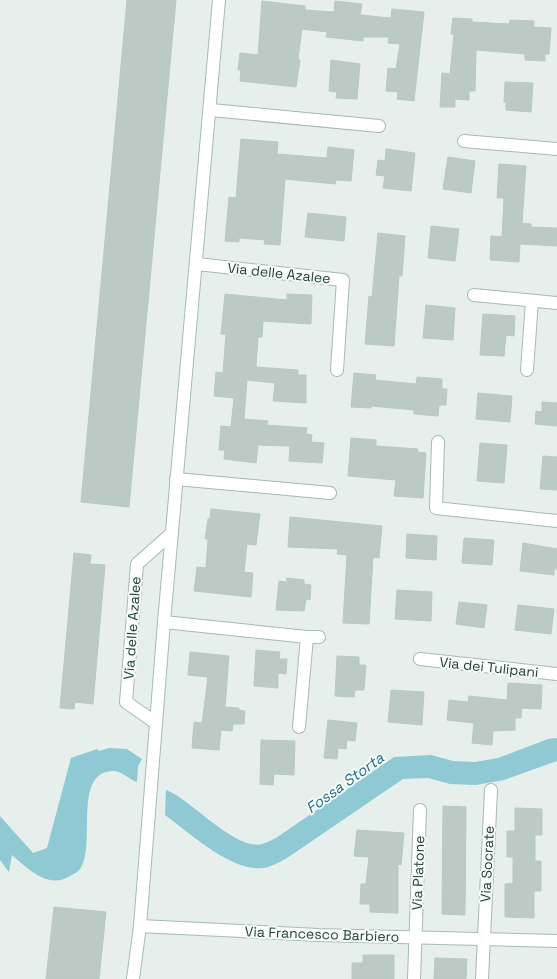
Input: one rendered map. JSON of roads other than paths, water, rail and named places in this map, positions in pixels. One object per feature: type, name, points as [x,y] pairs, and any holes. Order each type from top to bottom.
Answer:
[{"type":"street","points":[[133,979],[140,926],[176,479],[211,110],[219,0]]},
{"type":"street","points":[[211,110],[379,126]]},
{"type":"street","points":[[464,141],[557,149]]},
{"type":"street","name":"Via delle Azalee","points":[[197,264],[343,280],[338,370]]},
{"type":"street","points":[[474,295],[557,303]]},
{"type":"street","points":[[527,370],[532,301]]},
{"type":"street","points":[[438,442],[436,508],[557,521]]},
{"type":"street","points":[[176,479],[330,493]]},
{"type":"street","name":"Via delle Azalee","points":[[156,723],[126,702],[136,564],[172,533]]},
{"type":"street","points":[[164,622],[307,637],[320,637]]},
{"type":"street","points":[[299,727],[307,637]]},
{"type":"street","name":"Via dei Tulipani","points":[[420,659],[557,674]]},
{"type":"street","name":"Via Socrate","points":[[482,979],[491,790]]},
{"type":"street","name":"Via Platone","points":[[414,979],[420,810]]},
{"type":"street","name":"Via Francesco Barbiero","points":[[140,926],[318,935],[557,941]]},
{"type":"water","points":[[557,738],[557,761],[504,780],[476,785],[450,784],[428,778],[403,779],[287,858],[268,867],[255,868],[242,865],[228,859],[200,842],[165,815],[166,790],[188,803],[213,823],[239,840],[251,844],[262,844],[276,838],[394,757],[431,755],[453,761],[475,762],[498,758],[548,739]]},
{"type":"water","points":[[109,748],[127,749],[142,759],[138,766],[137,782],[119,772],[112,771],[100,775],[93,784],[87,812],[87,844],[85,858],[80,869],[62,880],[46,879],[38,876],[12,855],[9,872],[0,860],[0,816],[33,853],[47,848],[71,758],[97,749],[99,751]]},
{"type":"water label","name":"Fossa Storta","points":[[345,783]]}]
